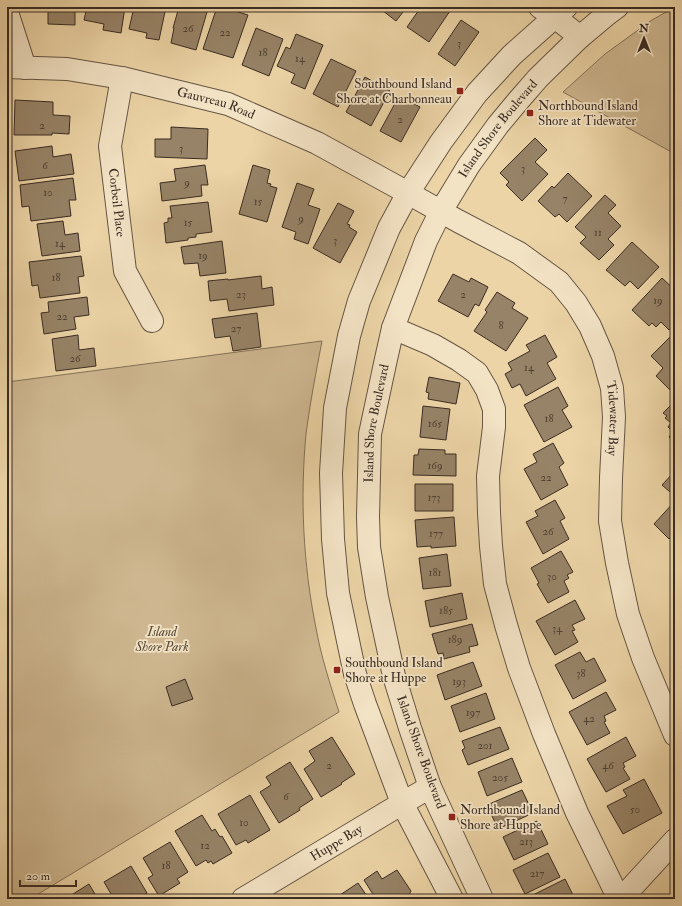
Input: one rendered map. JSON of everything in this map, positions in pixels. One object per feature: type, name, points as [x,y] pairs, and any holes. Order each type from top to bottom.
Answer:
[{"type":"street","name":"Island Shore Boulevard","points":[[482,899],[430,787],[394,676],[377,597],[369,547],[368,517],[370,434],[394,328],[426,241],[441,211],[469,165],[498,125],[518,101],[538,78],[580,37],[617,7]]},
{"type":"street","points":[[452,899],[402,803],[355,674],[338,593],[333,539],[331,473],[335,408],[349,336],[359,301],[389,228],[408,193],[441,142],[477,93],[554,10],[580,37]]},
{"type":"street","points":[[7,12],[16,68]]},
{"type":"street","name":"Gauvreau Road","points":[[16,68],[67,69],[122,78],[228,104],[317,143],[408,193]]},
{"type":"street","name":"Corbeil Place","points":[[122,78],[110,146],[124,271],[152,321]]},
{"type":"street","name":"Tidewater Bay","points":[[408,193],[518,253],[559,282],[576,303],[590,326],[603,356],[612,388],[614,417],[610,478],[610,521],[617,563],[628,614],[640,651],[675,735]]},
{"type":"street","points":[[394,328],[433,344],[459,360],[477,373],[487,390],[494,409],[494,427],[488,476],[489,513],[495,584],[519,668],[544,734],[577,814],[620,899],[675,840]]},
{"type":"street","name":"Huppe Bay","points":[[242,899],[430,787]]},
{"type":"green space","points":[[675,7],[675,154],[563,92],[605,54],[652,20]]},
{"type":"green space","name":"Island Shore Park","points":[[322,341],[306,434],[303,482],[304,531],[308,580],[316,628],[323,660],[339,712],[30,899],[7,899],[7,382]]},
{"type":"building","points":[[48,7],[75,7],[75,25],[48,24]]},
{"type":"building","points":[[87,7],[125,7],[121,33],[103,30],[104,24],[84,20]]},
{"type":"building","points":[[134,7],[143,9],[143,7],[166,7],[159,40],[146,38],[147,33],[129,29]]},
{"type":"building","points":[[179,7],[188,7],[207,12],[196,50],[171,43],[173,28]]},
{"type":"building","points":[[217,7],[222,7],[248,15],[233,58],[203,49]]},
{"type":"building","points":[[378,7],[407,7],[396,21]]},
{"type":"building","points":[[421,7],[445,7],[450,11],[429,42],[407,27]]},
{"type":"building","points":[[461,20],[479,32],[455,66],[438,54]]},
{"type":"building","points":[[256,28],[283,39],[269,76],[242,65]]},
{"type":"building","points":[[296,34],[323,45],[305,89],[291,83],[295,74],[277,66],[286,47],[290,49]]},
{"type":"building","points":[[331,59],[356,71],[338,107],[313,94]]},
{"type":"building","points":[[365,77],[390,91],[371,126],[346,112]]},
{"type":"building","points":[[399,96],[420,107],[401,142],[380,131]]},
{"type":"building","points":[[15,100],[53,102],[53,115],[70,116],[69,134],[52,133],[52,135],[14,135]]},
{"type":"building","points":[[171,127],[208,129],[207,159],[155,157],[155,139],[171,139]]},
{"type":"building","points":[[535,138],[547,150],[535,162],[548,174],[522,201],[506,185],[509,182],[500,173]]},
{"type":"building","points":[[52,146],[53,157],[71,154],[74,174],[19,181],[15,151]]},
{"type":"building","points":[[205,165],[208,185],[201,185],[202,196],[162,201],[160,183],[176,181],[174,169]]},
{"type":"building","points":[[253,165],[270,170],[267,183],[271,184],[270,186],[277,188],[267,222],[239,214]]},
{"type":"building","points":[[568,173],[592,196],[567,222],[559,214],[555,217],[538,201],[552,186],[554,188]]},
{"type":"building","points":[[73,178],[76,200],[69,200],[71,216],[31,221],[29,206],[22,207],[20,185]]},
{"type":"building","points":[[297,183],[314,189],[308,205],[320,209],[308,244],[294,239],[296,232],[282,227]]},
{"type":"building","points":[[605,195],[616,205],[608,213],[621,226],[608,239],[614,245],[599,260],[580,243],[586,237],[575,227]]},
{"type":"building","points":[[208,202],[212,232],[196,234],[196,237],[188,238],[188,240],[166,243],[164,223],[168,222],[168,218],[172,218],[170,206]]},
{"type":"building","points":[[338,203],[354,211],[347,224],[357,232],[340,263],[313,248]]},
{"type":"building","points":[[63,221],[65,235],[78,233],[80,251],[42,256],[37,224]]},
{"type":"building","points":[[222,241],[226,273],[200,276],[198,263],[184,264],[181,247]]},
{"type":"building","points":[[632,242],[659,267],[638,289],[630,281],[625,286],[606,270]]},
{"type":"building","points":[[81,256],[84,276],[78,277],[80,293],[40,298],[38,285],[32,286],[29,262]]},
{"type":"building","points":[[453,274],[469,282],[471,278],[488,287],[479,306],[475,304],[468,317],[438,301]]},
{"type":"building","points":[[261,276],[262,289],[272,287],[274,305],[229,311],[227,299],[210,301],[208,281]]},
{"type":"building","points":[[662,278],[675,290],[675,324],[669,330],[661,322],[656,327],[652,323],[649,326],[632,310]]},
{"type":"building","points":[[497,292],[515,303],[512,308],[528,318],[506,351],[474,331],[487,312],[485,310]]},
{"type":"building","points":[[87,297],[89,315],[74,317],[76,329],[44,334],[41,313],[49,312],[48,302]]},
{"type":"building","points":[[257,313],[261,347],[233,351],[230,336],[215,338],[212,319]]},
{"type":"building","points":[[78,335],[79,350],[94,348],[96,366],[56,371],[52,339]]},
{"type":"building","points":[[545,335],[557,357],[547,363],[556,379],[526,396],[520,384],[512,388],[505,374],[512,370],[508,363],[530,351],[526,345]]},
{"type":"building","points":[[670,337],[675,342],[675,391],[673,393],[656,376],[663,368],[651,356]]},
{"type":"building","points":[[429,377],[460,383],[456,404],[428,399],[429,393],[426,392]]},
{"type":"building","points":[[558,387],[568,406],[562,410],[572,427],[544,442],[524,405]]},
{"type":"building","points":[[675,401],[675,442],[669,437],[673,432],[668,427],[671,423],[665,418],[667,416],[663,413]]},
{"type":"building","points":[[423,406],[450,409],[446,440],[420,437]]},
{"type":"building","points":[[553,443],[564,463],[559,467],[568,485],[541,500],[524,469],[537,462],[533,454]]},
{"type":"building","points":[[419,449],[445,450],[445,454],[456,454],[456,476],[413,475],[414,455],[418,455]]},
{"type":"building","points":[[675,471],[675,495],[662,485]]},
{"type":"building","points":[[415,484],[453,484],[453,511],[415,511]]},
{"type":"building","points":[[555,500],[565,518],[560,521],[569,539],[543,554],[526,522],[538,516],[535,511]]},
{"type":"building","points":[[675,501],[675,532],[669,539],[654,524]]},
{"type":"building","points":[[454,517],[456,546],[431,548],[431,546],[417,547],[415,520]]},
{"type":"building","points":[[561,551],[573,572],[567,575],[569,578],[564,581],[569,592],[548,603],[537,584],[539,583],[531,568]]},
{"type":"building","points":[[447,554],[451,586],[423,589],[419,558]]},
{"type":"building","points":[[462,593],[467,619],[430,627],[425,601]]},
{"type":"building","points":[[575,600],[585,619],[572,625],[575,630],[572,631],[578,642],[555,655],[536,621]]},
{"type":"building","points":[[472,624],[478,645],[469,647],[470,652],[444,659],[443,653],[438,654],[432,634]]},
{"type":"building","points":[[580,652],[586,662],[594,658],[606,681],[573,699],[555,665]]},
{"type":"building","points":[[473,662],[482,686],[445,700],[437,675]]},
{"type":"building","points":[[185,679],[193,699],[172,706],[166,687]]},
{"type":"building","points":[[606,692],[616,710],[604,716],[606,721],[604,722],[610,733],[587,745],[569,712]]},
{"type":"building","points":[[486,693],[495,719],[460,732],[451,706]]},
{"type":"building","points":[[500,727],[509,749],[468,765],[462,750],[465,748],[462,741]]},
{"type":"building","points":[[332,737],[355,774],[321,797],[304,769],[315,761],[309,751]]},
{"type":"building","points":[[626,737],[636,756],[623,763],[625,767],[623,768],[630,779],[606,792],[587,759]]},
{"type":"building","points":[[512,758],[522,782],[487,796],[478,772]]},
{"type":"building","points":[[290,762],[313,799],[299,808],[300,810],[279,823],[260,792],[271,785],[266,777]]},
{"type":"building","points":[[644,779],[662,813],[623,834],[607,806],[627,796],[623,790]]},
{"type":"building","points":[[522,790],[533,813],[498,829],[487,805]]},
{"type":"building","points":[[250,795],[270,830],[248,843],[246,840],[236,845],[218,814]]},
{"type":"building","points":[[202,815],[212,831],[215,829],[220,837],[222,836],[232,853],[213,864],[211,861],[208,863],[206,860],[196,866],[175,831]]},
{"type":"building","points":[[537,821],[548,844],[514,860],[503,837]]},
{"type":"building","points":[[170,842],[188,872],[177,879],[180,883],[159,896],[148,878],[153,875],[143,858]]},
{"type":"building","points":[[548,853],[560,877],[525,894],[513,870]]},
{"type":"building","points":[[131,866],[147,893],[139,899],[114,899],[104,882]]},
{"type":"building","points":[[397,870],[411,891],[407,899],[376,899],[364,880],[377,871],[382,879]]},
{"type":"building","points":[[565,879],[575,899],[527,898]]},
{"type":"building","points":[[358,883],[369,899],[339,899],[337,897]]},
{"type":"building","points":[[89,884],[98,899],[65,899]]},
{"type":"place","name":"Southbound Island Shore at Charbonneau","points":[[460,91]]},
{"type":"place","name":"Northbound Island Shore at Tidewater","points":[[530,113]]},
{"type":"place","name":"Southbound Island Shore at Huppe","points":[[337,670]]},
{"type":"place","name":"Northbound Island Shore at Huppe","points":[[452,817]]}]
